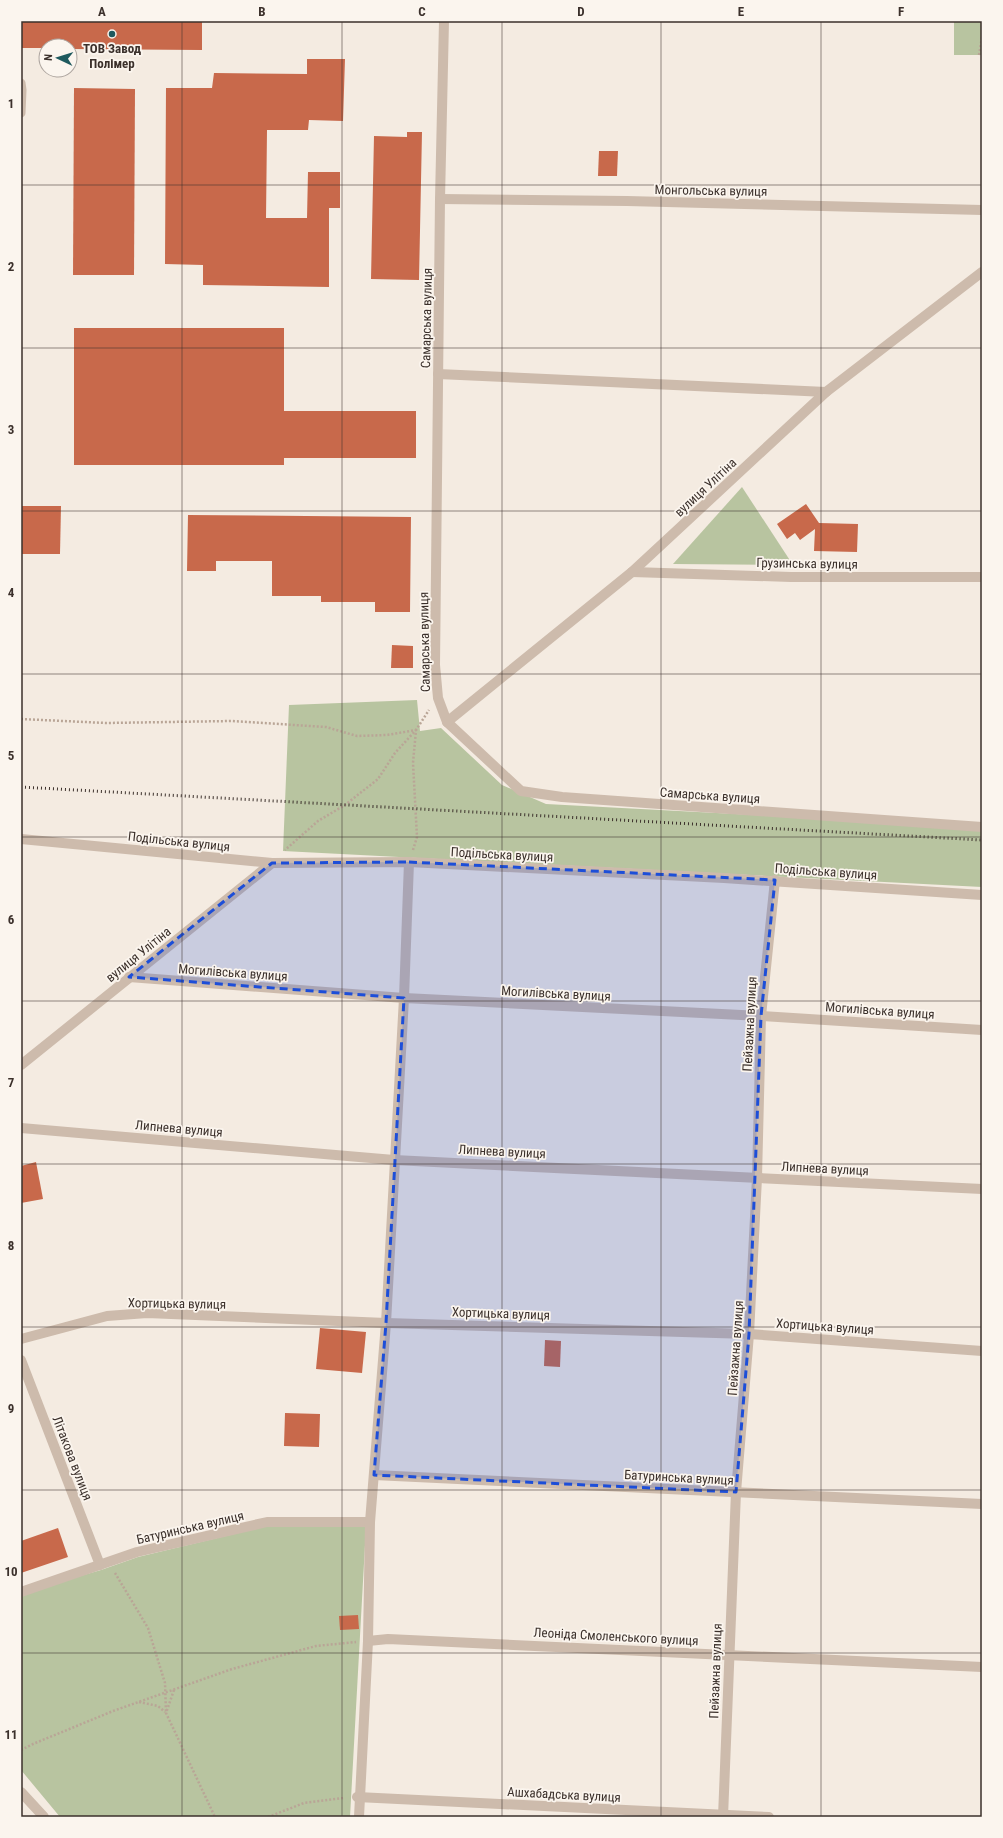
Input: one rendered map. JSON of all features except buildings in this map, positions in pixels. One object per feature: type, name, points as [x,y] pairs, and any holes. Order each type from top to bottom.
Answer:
[{"type":"street","name":"Самарська вулиця","points":[[444,21],[440,199],[435,665],[438,698],[447,722],[521,791],[562,797],[982,827]]},
{"type":"street","name":"Монгольська вулиця","points":[[440,199],[982,210]]},
{"type":"street","name":"вулиця Улітіна","points":[[447,722],[632,572],[826,392],[982,272]]},
{"type":"street","points":[[438,374],[826,392]]},
{"type":"street","name":"Грузинська вулиця","points":[[632,572],[791,577],[982,577]]},
{"type":"street","name":"Подільська вулиця","points":[[21,839],[272,863],[409,862],[774,880],[982,895]]},
{"type":"street","points":[[359,1817],[368,1641],[370,1522],[386,1323],[404,998],[409,862]]},
{"type":"street","name":"вулиця Улітіна","points":[[21,1065],[272,863]]},
{"type":"street","name":"Пейзажна вулиця","points":[[723,1816],[728,1654],[736,1492],[750,1334],[757,1178],[761,1016],[774,880]]},
{"type":"street","name":"Могилівська вулиця","points":[[129,977],[404,998],[761,1016],[982,1030]]},
{"type":"street","name":"Липнева вулиця","points":[[21,1128],[394,1160],[982,1189]]},
{"type":"street","name":"Хортицька вулиця","points":[[21,1339],[107,1316],[147,1313],[386,1323],[750,1334],[982,1351]]},
{"type":"street","name":"Літакова вулиця","points":[[21,1360],[104,1564]]},
{"type":"street","name":"Батуринська вулиця","points":[[374,1475],[982,1504]]},
{"type":"street","name":"Батуринська вулиця","points":[[21,1592],[138,1552],[267,1522],[370,1522]]},
{"type":"street","name":"Леоніда Смоленського вулиця","points":[[368,1641],[388,1638],[982,1667]]},
{"type":"street","points":[[21,1792],[44,1817]]},
{"type":"street","name":"Ашхабадська вулиця","points":[[359,1797],[723,1816],[770,1817]]},
{"type":"lane","points":[[21,83],[21,113]]},
{"type":"path","points":[[981,21],[982,27]]},
{"type":"path","points":[[979,55],[982,37]]},
{"type":"path","points":[[272,863],[294,841],[318,821],[345,805],[378,779],[396,753],[416,730],[438,698]]},
{"type":"path","points":[[21,719],[106,723],[232,721],[326,727],[357,736],[387,735],[416,730]]},
{"type":"path","points":[[409,862],[417,837],[413,763],[416,730]]},
{"type":"path","points":[[104,1564],[148,1628],[165,1682],[166,1713]]},
{"type":"path","points":[[21,1750],[140,1702],[232,1669],[316,1646],[368,1641]]},
{"type":"path","points":[[166,1713],[174,1690]]},
{"type":"path","points":[[140,1702],[158,1706],[166,1713],[215,1817]]},
{"type":"path","points":[[268,1817],[304,1803],[359,1797]]},
{"type":"highlighted area","points":[[409,862],[775,880],[761,1016],[749,1334],[736,1492],[374,1475],[386,1323],[404,998],[129,977],[272,863]]},
{"type":"green space","points":[[954,21],[982,21],[982,55],[954,55]]},
{"type":"green space","points":[[742,487],[793,565],[673,564]]},
{"type":"green space","points":[[417,700],[420,731],[441,728],[502,785],[546,804],[982,827],[982,887],[283,851],[289,705]]},
{"type":"green space","points":[[267,1526],[366,1527],[350,1817],[60,1817],[21,1770],[21,1593],[101,1570],[138,1557]]},
{"type":"railway","points":[[21,787],[982,840]]},
{"type":"place","name":"ТОВ Завод Полімер","points":[[112,34]]}]
